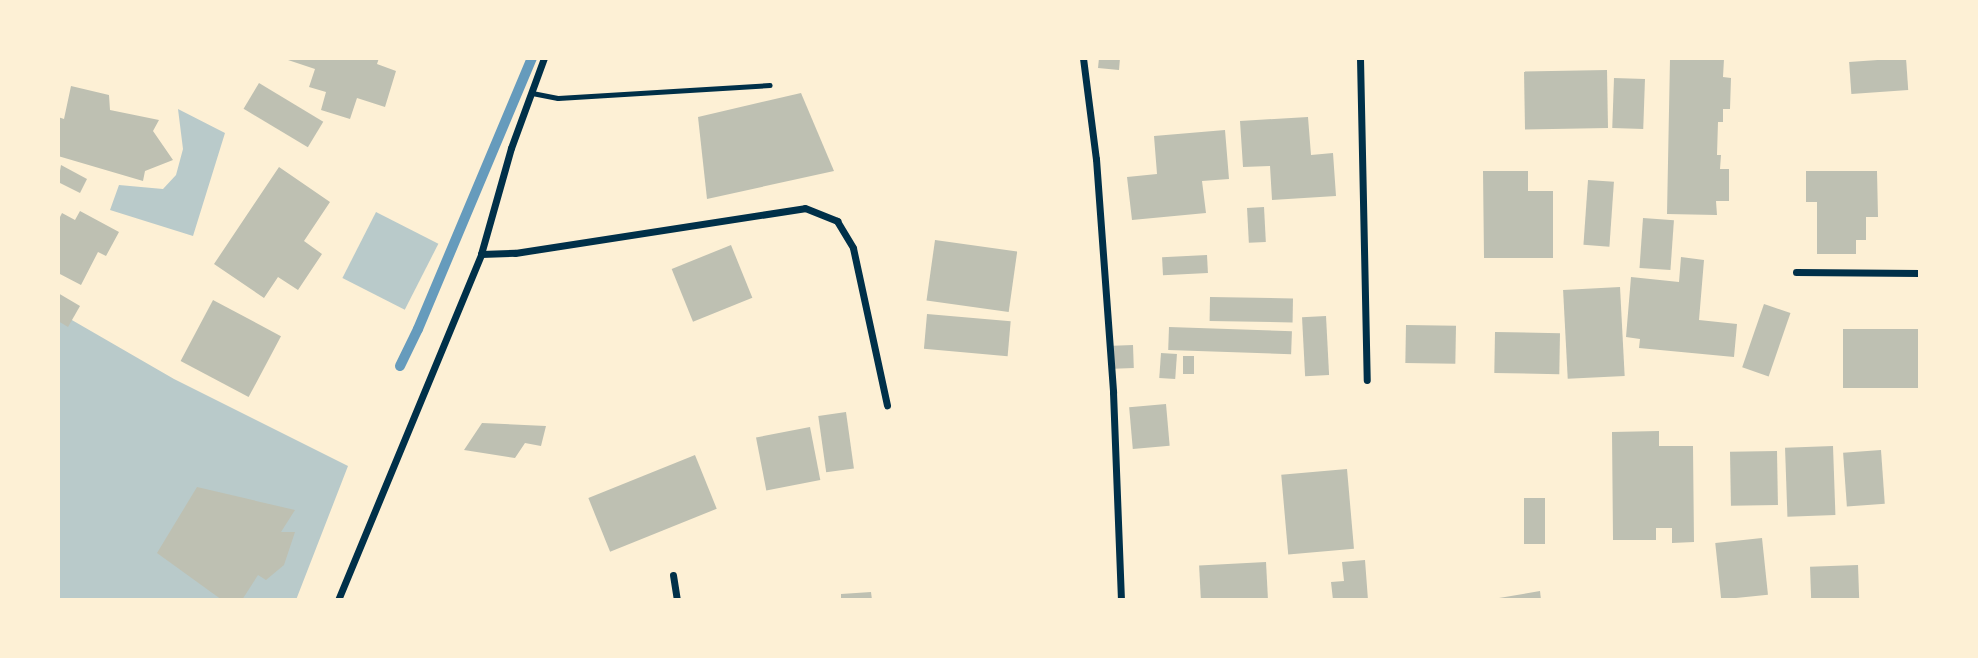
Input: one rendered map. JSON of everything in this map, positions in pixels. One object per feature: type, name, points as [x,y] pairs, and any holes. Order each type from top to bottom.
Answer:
[{"type":"street","points":[[338,600],[481,254],[511,148],[544,58]]},
{"type":"street","points":[[1083,58],[1096,159],[1121,600]]},
{"type":"street","points":[[1360,58],[1367,380]]},
{"type":"street","points":[[481,254],[515,253],[805,208],[837,221],[853,248],[887,405]]},
{"type":"street","points":[[1796,272],[1920,273]]},
{"type":"street","points":[[673,575],[677,600]]},
{"type":"lane","points":[[532,93],[558,98],[770,85]]},
{"type":"shaded area","points":[[178,109],[225,133],[193,236],[110,210],[119,185],[163,189],[176,175],[183,149]]},
{"type":"shaded area","points":[[376,212],[438,244],[405,310],[342,278]]},
{"type":"shaded area","points":[[58,312],[174,379],[348,466],[296,600],[58,600]]},
{"type":"building","points":[[282,58],[379,58],[377,64],[396,71],[385,107],[357,98],[350,119],[321,110],[326,92],[309,87],[315,69]]},
{"type":"building","points":[[1099,58],[1120,58],[1119,70],[1098,68]]},
{"type":"building","points":[[1670,58],[1724,59],[1723,77],[1731,78],[1730,109],[1723,109],[1723,122],[1718,122],[1717,155],[1721,155],[1720,169],[1729,169],[1729,201],[1716,201],[1717,215],[1667,214]]},
{"type":"building","points":[[1906,58],[1908,90],[1851,94],[1849,62]]},
{"type":"building","points":[[1607,70],[1608,128],[1525,129],[1524,71]]},
{"type":"building","points":[[1614,78],[1645,79],[1643,129],[1612,128]]},
{"type":"building","points":[[259,83],[323,122],[308,147],[244,109]]},
{"type":"building","points":[[71,86],[109,95],[110,110],[159,120],[153,131],[173,160],[145,171],[143,181],[58,156],[58,117],[64,119]]},
{"type":"building","points":[[801,93],[834,171],[707,199],[698,117]]},
{"type":"building","points":[[1308,117],[1311,155],[1333,153],[1336,196],[1272,200],[1270,166],[1243,167],[1240,121]]},
{"type":"building","points":[[1225,130],[1229,179],[1202,181],[1206,213],[1132,220],[1127,177],[1157,174],[1154,136]]},
{"type":"building","points":[[61,165],[87,179],[80,193],[58,182]]},
{"type":"building","points":[[279,167],[330,202],[304,241],[322,254],[298,290],[278,277],[264,298],[214,264]]},
{"type":"building","points":[[1483,171],[1528,171],[1528,191],[1553,191],[1553,258],[1484,258]]},
{"type":"building","points":[[1806,171],[1877,171],[1878,217],[1866,217],[1866,240],[1856,240],[1856,254],[1817,254],[1817,202],[1806,202]]},
{"type":"building","points":[[1588,180],[1614,182],[1609,247],[1583,245]]},
{"type":"building","points":[[1264,207],[1266,242],[1249,243],[1247,208]]},
{"type":"building","points":[[80,211],[119,232],[106,256],[98,252],[81,285],[58,273],[58,221],[62,213],[75,220]]},
{"type":"building","points":[[1643,218],[1674,220],[1670,270],[1640,268]]},
{"type":"building","points":[[935,240],[1017,252],[1009,312],[927,300]]},
{"type":"building","points":[[731,245],[752,298],[693,322],[672,269]]},
{"type":"building","points":[[1207,255],[1208,273],[1163,275],[1162,257]]},
{"type":"building","points":[[1681,257],[1704,260],[1699,320],[1737,324],[1734,357],[1639,348],[1640,339],[1626,337],[1631,277],[1679,282]]},
{"type":"building","points":[[1620,287],[1625,376],[1568,379],[1563,290]]},
{"type":"building","points":[[58,293],[80,306],[68,327],[58,321]]},
{"type":"building","points":[[1210,297],[1293,298],[1293,322],[1210,321]]},
{"type":"building","points":[[213,300],[281,336],[249,397],[181,361]]},
{"type":"building","points":[[1764,304],[1790,313],[1769,376],[1742,367]]},
{"type":"building","points":[[927,314],[1011,321],[1008,356],[924,349]]},
{"type":"building","points":[[1326,316],[1329,375],[1305,376],[1302,317]]},
{"type":"building","points":[[1406,325],[1456,326],[1455,364],[1405,363]]},
{"type":"building","points":[[1169,327],[1292,331],[1291,354],[1168,350]]},
{"type":"building","points":[[1843,329],[1920,329],[1920,388],[1843,388]]},
{"type":"building","points":[[1495,332],[1560,333],[1559,374],[1494,373]]},
{"type":"building","points":[[1133,345],[1134,368],[1114,369],[1113,346]]},
{"type":"building","points":[[1161,353],[1177,354],[1175,379],[1159,378]]},
{"type":"building","points":[[1183,356],[1194,356],[1194,374],[1183,374]]},
{"type":"building","points":[[1166,404],[1170,446],[1133,449],[1129,407]]},
{"type":"building","points":[[846,412],[854,468],[826,472],[818,416]]},
{"type":"building","points":[[482,423],[546,426],[541,446],[525,443],[515,458],[464,450]]},
{"type":"building","points":[[810,427],[820,480],[766,491],[756,437]]},
{"type":"building","points":[[1659,431],[1659,446],[1693,446],[1694,542],[1672,543],[1672,528],[1656,528],[1656,540],[1613,540],[1612,432]]},
{"type":"building","points":[[1833,446],[1835,515],[1787,517],[1785,448]]},
{"type":"building","points":[[1881,450],[1885,504],[1847,507],[1843,453]]},
{"type":"building","points":[[1777,451],[1778,505],[1731,506],[1730,452]]},
{"type":"building","points":[[695,455],[717,509],[610,552],[588,498]]},
{"type":"building","points":[[1347,469],[1354,549],[1288,554],[1281,475]]},
{"type":"building","points":[[197,487],[295,510],[281,532],[295,532],[284,565],[266,580],[258,575],[242,600],[222,600],[157,553]]},
{"type":"building","points":[[1524,498],[1545,498],[1545,544],[1524,544]]},
{"type":"building","points":[[1762,538],[1768,595],[1721,600],[1715,543]]},
{"type":"building","points":[[1365,560],[1368,600],[1333,600],[1331,582],[1344,581],[1342,562]]},
{"type":"building","points":[[1266,562],[1268,600],[1201,600],[1199,566]]},
{"type":"building","points":[[1858,565],[1859,600],[1811,600],[1810,567]]},
{"type":"building","points":[[1540,591],[1541,600],[1499,600],[1499,598]]},
{"type":"building","points":[[871,592],[872,600],[841,600],[841,594]]},
{"type":"waterway","points":[[400,366],[532,58]]}]
